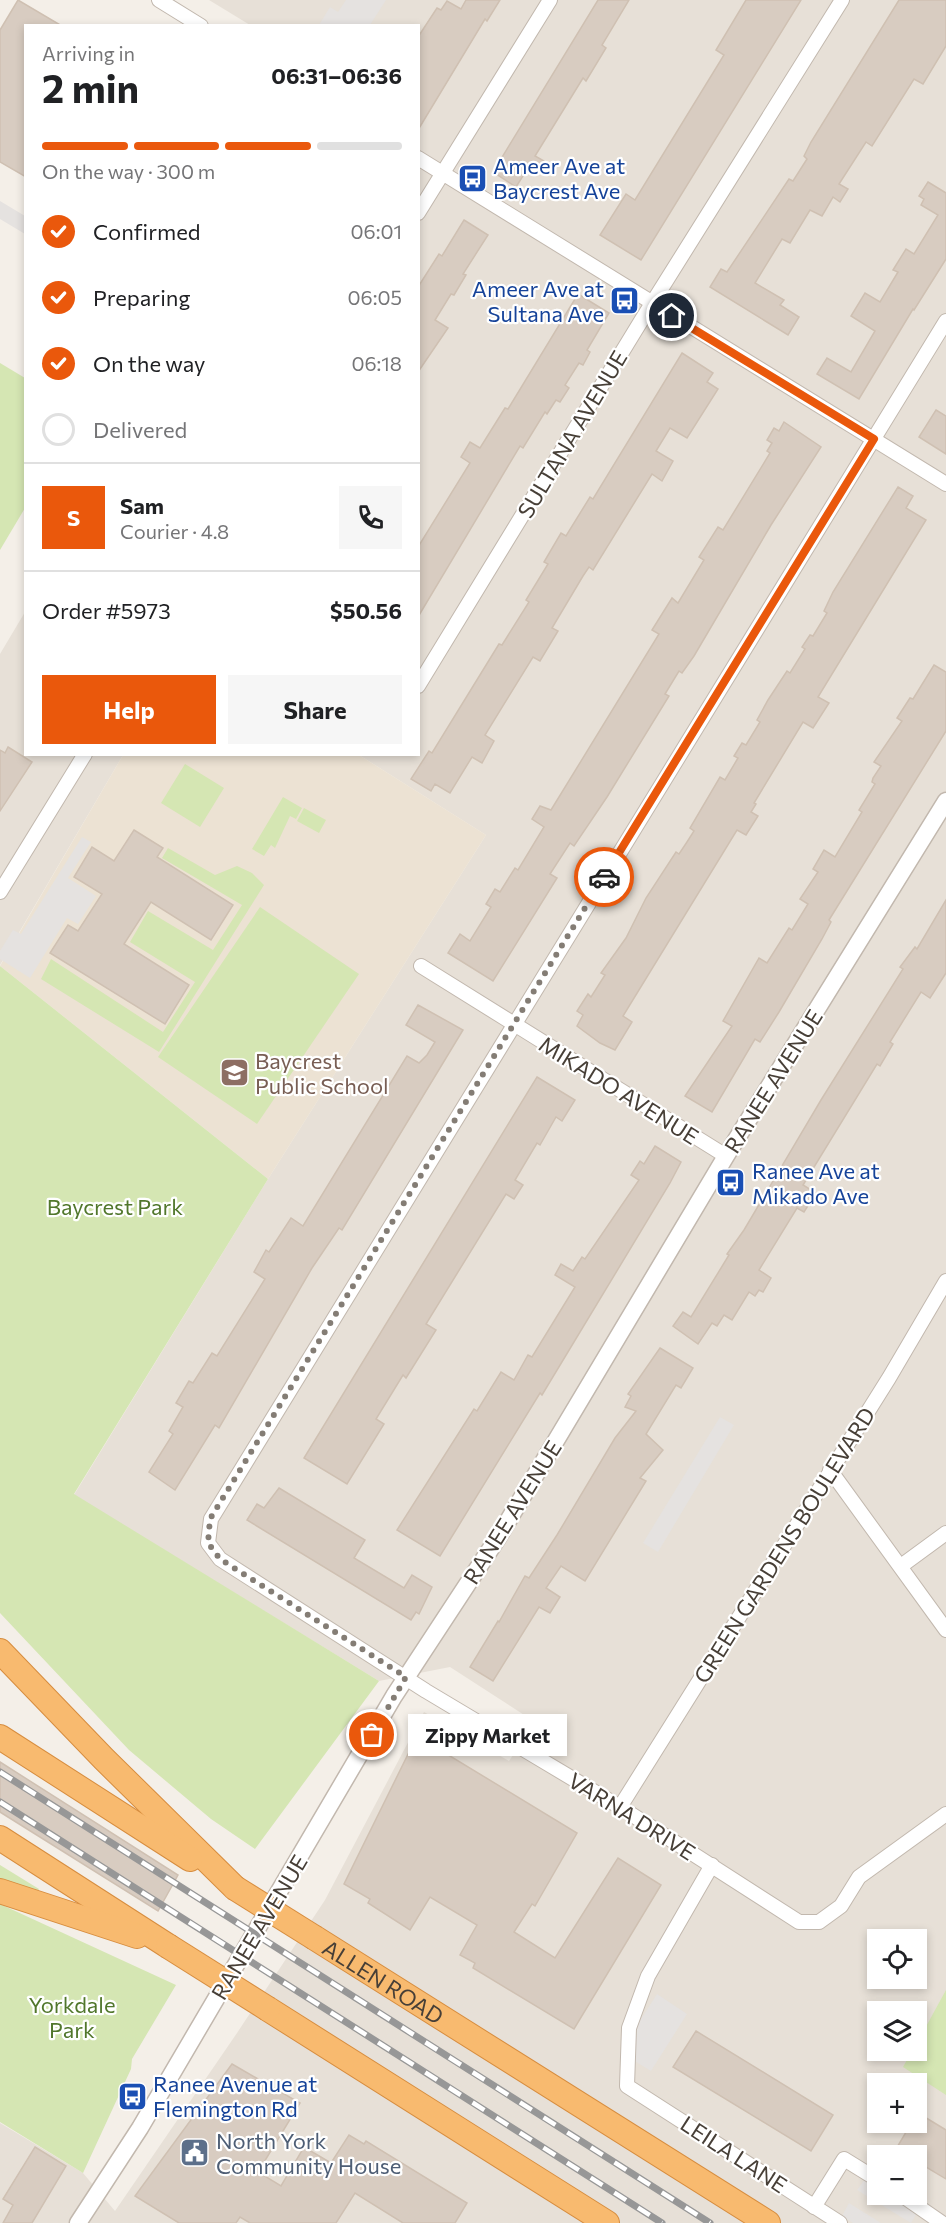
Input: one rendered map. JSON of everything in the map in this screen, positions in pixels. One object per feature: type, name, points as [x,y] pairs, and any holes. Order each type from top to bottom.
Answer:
[{"type":"highway","points":[[0,1651],[104,1759],[235,1888]]},
{"type":"highway","name":"ALLEN ROAD","points":[[0,1737],[235,1888],[768,2223]]},
{"type":"highway","points":[[0,1838],[607,2223]]},
{"type":"highway","points":[[0,1891],[168,1946]]},
{"type":"street","points":[[159,0],[198,24]]},
{"type":"street","points":[[420,210],[550,0]]},
{"type":"street","name":"SULTANA AVENUE","points":[[420,683],[842,0]]},
{"type":"street","points":[[420,159],[946,484]]},
{"type":"street","points":[[514,1024],[946,321]]},
{"type":"street","points":[[0,892],[84,756]]},
{"type":"street","name":"RANEE AVENUE","points":[[82,2221],[140,2128],[406,1677],[499,1536],[726,1156],[946,801]]},
{"type":"street","name":"MIKADO AVENUE","points":[[421,966],[726,1156]]},
{"type":"street","name":"VARNA DRIVE","points":[[514,1024],[210,1519],[208,1543],[220,1559],[406,1677],[712,1865],[799,1922],[819,1922],[841,1906],[859,1877],[946,1814]]},
{"type":"street","name":"GREEN GARDENS BOULEVARD","points":[[620,1808],[946,1281]]},
{"type":"street","points":[[830,1470],[946,1630]]},
{"type":"street","points":[[901,1566],[946,1533]]},
{"type":"street","name":"LEILA LANE","points":[[712,1865],[648,1976],[629,2028],[627,2086],[840,2223]]},
{"type":"street","points":[[814,2207],[844,2158],[867,2173]]},
{"type":"street","points":[[916,2205],[942,2223]]},
{"type":"shaded area","points":[[209,0],[946,0],[946,2223],[0,2223],[0,2123],[83,2173],[115,2211],[325,1900],[424,1712],[509,1761],[535,1722],[450,1667],[379,1681],[74,1495],[268,1179],[486,835],[361,756],[420,756],[420,24],[248,24]]},
{"type":"shaded area","points":[[346,0],[386,0],[371,24],[320,24],[330,7],[338,12]]},
{"type":"shaded area","points":[[0,201],[24,215],[24,233],[0,219]]},
{"type":"shaded area","points":[[24,614],[24,756],[122,756],[0,965],[0,654]]},
{"type":"shaded area","name":"Baycrest Public School","points":[[122,756],[361,756],[486,835],[268,1179],[0,966]]},
{"type":"shaded area","points":[[82,837],[91,842],[68,878],[96,896],[78,924],[67,918],[30,978],[0,959],[0,951],[13,930],[21,934]]},
{"type":"shaded area","points":[[720,1417],[734,1425],[658,1552],[643,1543]]},
{"type":"shaded area","points":[[657,1994],[687,2014],[651,2071],[620,2052]]},
{"type":"shaded area","points":[[865,2179],[867,2180],[867,2196],[857,2190]]},
{"type":"shaded area","points":[[849,2203],[881,2223],[853,2223],[842,2216]]},
{"type":"shaded area","points":[[882,2205],[904,2205],[917,2213],[911,2223]]},
{"type":"green space","points":[[0,363],[24,377],[24,510],[0,550]]},
{"type":"green space","points":[[185,764],[224,788],[200,827],[161,803]]},
{"type":"green space","points":[[283,797],[302,808],[296,819],[290,816],[275,848],[271,845],[264,856],[252,849]]},
{"type":"green space","points":[[304,808],[326,820],[319,833],[297,821]]},
{"type":"green space","points":[[168,848],[215,875],[237,866],[252,873],[264,885],[159,1052],[41,979],[51,959],[163,1032],[195,982],[130,942],[148,911],[213,950],[242,905],[162,858]]},
{"type":"green space","points":[[260,907],[359,974],[257,1124],[158,1057]]},
{"type":"green space","name":"Baycrest Park","points":[[0,966],[268,1179],[74,1494],[379,1681],[255,1849],[211,1819],[129,1750],[0,1613]]},
{"type":"green space","points":[[0,1865],[39,1889],[37,1893],[0,1882]]},
{"type":"green space","name":"Yorkdale Park","points":[[0,1904],[176,1985],[132,2059],[131,2069],[83,2173],[0,2122]]},
{"type":"green space","points":[[946,1990],[946,2095],[927,2083],[927,2073],[912,2073],[903,2067],[906,2061],[927,2061],[927,2025]]},
{"type":"building","points":[[18,0],[59,24],[24,24],[24,176],[0,162],[0,30]]},
{"type":"building","points":[[466,0],[500,0],[487,21],[485,19],[420,127],[420,34],[437,8],[441,10],[447,1],[461,9]]},
{"type":"building","points":[[598,0],[629,0],[602,45],[606,48],[586,81],[583,78],[535,156],[544,161],[537,173],[528,168],[516,187],[493,172]]},
{"type":"building","points":[[746,0],[801,0],[641,260],[600,235],[626,194],[635,200],[724,55],[716,50]]},
{"type":"building","points":[[899,0],[946,0],[946,46],[923,84],[914,79],[872,146],[866,142],[839,184],[848,189],[840,202],[833,197],[822,216],[810,210],[790,243],[782,239],[755,283],[784,300],[780,305],[799,317],[788,335],[710,287],[721,269],[727,272],[789,179],[793,181],[807,159],[804,156],[811,142]]},
{"type":"building","points":[[928,182],[946,193],[946,259],[859,399],[817,374],[827,358],[851,372],[875,331],[851,316],[865,293],[880,302],[898,272],[893,270],[906,249],[914,254],[938,215],[921,205],[924,199],[919,196]]},
{"type":"building","points":[[464,220],[488,235],[463,274],[466,275],[454,295],[451,294],[435,320],[448,328],[420,369],[420,284],[439,254],[442,256]]},
{"type":"building","points":[[578,294],[609,313],[587,350],[590,352],[583,365],[579,363],[565,385],[569,388],[560,402],[556,400],[547,414],[545,412],[523,448],[520,446],[420,614],[420,544],[470,463],[461,457],[470,442],[480,448],[505,408],[508,409]]},
{"type":"building","points":[[682,353],[713,373],[707,382],[718,389],[687,438],[670,428],[656,451],[673,461],[662,481],[652,474],[593,570],[589,567],[583,576],[552,628],[558,631],[540,661],[533,657],[485,735],[494,741],[482,763],[472,757],[450,793],[435,784],[431,791],[411,779],[429,751],[432,753],[499,644],[502,645],[529,602],[526,600],[548,564],[544,562],[561,533],[566,536],[590,497],[593,499]]},
{"type":"building","points":[[936,410],[946,416],[946,454],[919,437]]},
{"type":"building","points":[[784,422],[821,447],[771,525],[694,656],[682,673],[679,671],[665,694],[669,696],[607,797],[574,846],[570,843],[550,874],[557,878],[493,981],[448,953],[460,934],[470,941],[491,907],[486,904],[495,889],[500,892],[515,868],[518,870],[544,827],[532,819],[540,806],[551,810],[659,634],[652,630],[672,598],[678,603],[704,560],[699,557],[718,527],[723,530],[770,453],[767,451],[772,443],[767,440],[774,428],[779,431]]},
{"type":"building","points":[[898,487],[913,496],[906,508],[926,520],[818,697],[829,703],[813,728],[803,722],[754,803],[756,804],[751,812],[758,816],[746,835],[737,830],[623,1016],[632,1022],[615,1050],[600,1043],[577,1026],[583,1015],[577,1011],[588,994],[591,997],[605,975],[601,973],[626,938],[646,898],[676,852],[679,854],[694,831],[690,828],[720,777],[725,780],[738,758],[734,756],[742,743],[746,745],[760,722],[757,720],[768,700],[787,671],[790,673],[805,649],[802,647],[810,635],[813,636],[827,613],[824,611],[833,592]]},
{"type":"building","points":[[934,665],[946,672],[946,731],[829,920],[831,922],[822,939],[779,1012],[760,1042],[755,1039],[712,1112],[685,1096],[732,1026],[723,1021],[759,958],[767,963],[789,928],[792,930],[808,904],[800,899],[818,872],[813,869],[824,850],[835,857],[862,812],[859,810],[875,784],[872,782],[873,778],[881,766],[874,762],[902,721],[897,718],[910,698],[913,699]]},
{"type":"building","points":[[8,747],[32,762],[0,811],[0,750],[5,753]]},
{"type":"building","points":[[134,830],[163,848],[157,857],[233,905],[211,940],[151,902],[124,944],[189,985],[165,1024],[50,953],[68,925],[78,931],[102,894],[74,877],[92,847],[114,861]]},
{"type":"building","points":[[946,900],[946,973],[930,998],[921,992],[890,1042],[893,1044],[880,1066],[877,1064],[803,1185],[816,1193],[804,1212],[797,1208],[759,1270],[771,1278],[763,1292],[759,1290],[755,1296],[749,1292],[732,1320],[724,1315],[717,1326],[712,1323],[698,1344],[673,1326],[683,1312],[691,1317],[729,1255],[727,1254],[744,1230],[821,1100],[903,969],[900,967],[915,947],[917,949]]},
{"type":"building","points":[[418,1005],[463,1030],[342,1230],[339,1228],[312,1268],[219,1428],[215,1425],[175,1490],[149,1472],[173,1434],[169,1431],[183,1407],[176,1403],[189,1381],[193,1383],[212,1353],[217,1356],[265,1279],[254,1272],[266,1250],[269,1252],[291,1218],[303,1226],[407,1056],[419,1063],[435,1042],[406,1025]]},
{"type":"building","points":[[537,1077],[575,1100],[562,1121],[556,1117],[540,1145],[537,1143],[515,1180],[523,1185],[514,1199],[506,1194],[426,1324],[436,1330],[406,1378],[403,1375],[376,1419],[384,1424],[347,1484],[304,1458]]},
{"type":"building","points":[[655,1146],[681,1162],[670,1183],[542,1395],[540,1393],[440,1556],[397,1530],[474,1409],[477,1411],[501,1372],[514,1380],[528,1355],[532,1357],[575,1287],[555,1275],[561,1264],[573,1271],[582,1257],[585,1259],[639,1180],[631,1175],[640,1161],[644,1164]]},
{"type":"building","points":[[660,1348],[693,1368],[681,1388],[676,1385],[646,1434],[663,1450],[640,1478],[646,1481],[585,1581],[561,1566],[546,1588],[560,1597],[550,1613],[539,1607],[493,1681],[470,1667],[525,1576],[529,1578],[615,1438],[636,1411],[625,1407],[631,1396],[628,1394]]},
{"type":"building","points":[[279,1488],[365,1540],[354,1558],[404,1588],[412,1575],[432,1587],[419,1614],[416,1612],[411,1620],[247,1520],[257,1504],[264,1508]]},
{"type":"building","points":[[417,1736],[577,1833],[535,1906],[532,1904],[514,1932],[555,1958],[618,1858],[661,1885],[574,2029],[473,1968],[475,1963],[460,1955],[477,1925],[430,1897],[410,1930],[368,1903],[370,1899],[344,1884]]},
{"type":"building","points":[[0,1762],[178,1875],[158,1911],[0,1812]]},
{"type":"building","points":[[696,2031],[833,2115],[811,2151],[673,2067]]},
{"type":"building","points":[[232,2064],[300,2103],[258,2172],[281,2186],[304,2147],[331,2163],[349,2135],[364,2144],[366,2141],[467,2203],[455,2223],[403,2223],[355,2193],[336,2223],[250,2223],[240,2217],[236,2223],[179,2223],[135,2196]]},
{"type":"building","points":[[927,2118],[946,2130],[946,2179],[927,2168],[927,2145],[898,2145],[905,2133],[927,2133]]},
{"type":"building","points":[[35,2147],[66,2166],[32,2223],[3,2223],[13,2205],[3,2199]]},
{"type":"railway","points":[[0,1772],[710,2223]]},
{"type":"railway","points":[[0,1802],[662,2223]]},
{"type":"way so far","points":[[372,1735],[406,1677],[220,1559],[208,1543],[210,1519],[604,877]]},
{"type":"place","name":"Ameer Ave at Baycrest Ave","points":[[472,178]]},
{"type":"place","name":"Ameer Ave at Sultana Ave","points":[[625,301]]},
{"type":"place","name":"Baycrest Public School","points":[[234,1073]]},
{"type":"place","name":"Ranee Ave at Mikado Ave","points":[[731,1183]]},
{"type":"place","name":"Zippy Market","points":[[372,1735]]},
{"type":"place","name":"Ranee Avenue at Flemington Rd","points":[[132,2096]]},
{"type":"place","name":"North York Community House","points":[[195,2153]]},
{"type":"route","points":[[604,877],[874,439],[672,316]]}]
